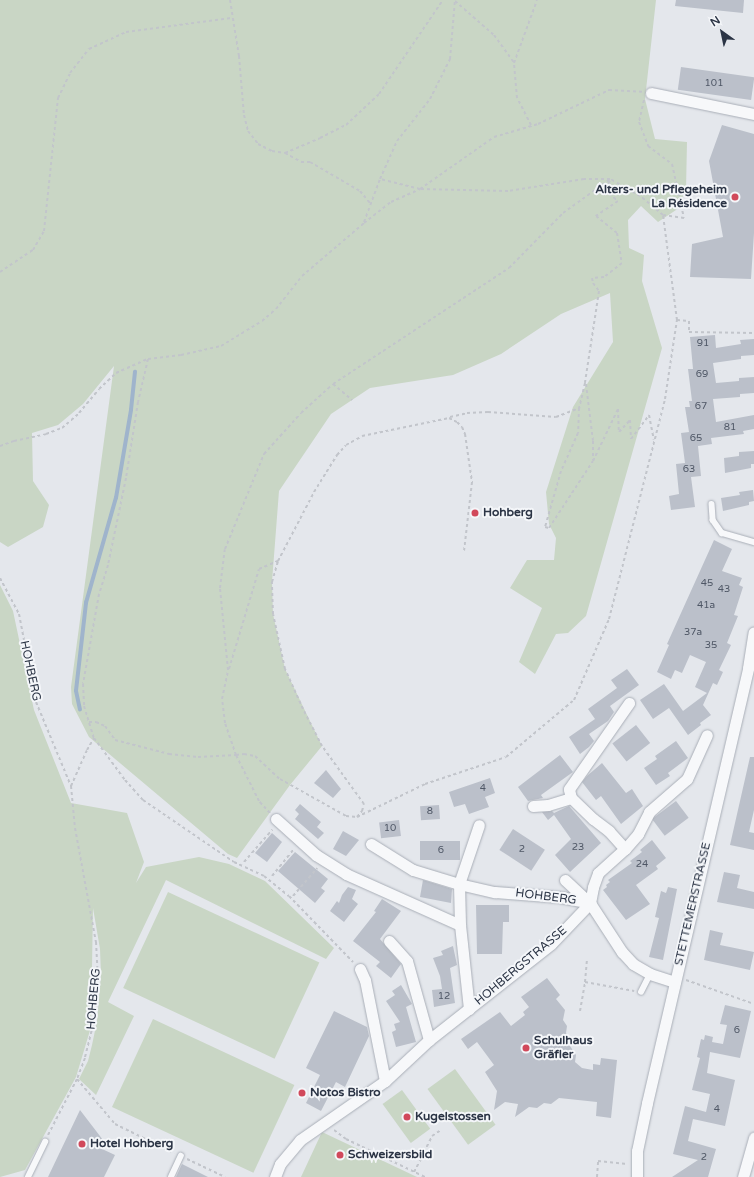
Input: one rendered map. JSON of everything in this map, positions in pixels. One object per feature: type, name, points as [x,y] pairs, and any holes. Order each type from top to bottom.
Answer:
[{"type":"street","points":[[648,93],[754,114]]},
{"type":"street","name":"STETTEMERSTRASSE","points":[[637,1177],[636,1165],[647,1103],[746,676],[754,632]]},
{"type":"street","points":[[625,849],[609,831],[570,798],[568,790],[629,703]]},
{"type":"street","name":"HOHBERG","points":[[371,844],[413,870],[459,884],[495,892],[560,897],[590,903],[592,887],[598,873],[625,849],[638,834],[649,812],[688,779],[707,734]]},
{"type":"street","points":[[533,806],[548,805],[570,798]]},
{"type":"street","points":[[276,822],[316,855],[346,874],[460,925]]},
{"type":"street","points":[[470,1009],[460,925],[459,884],[479,825]]},
{"type":"street","points":[[565,880],[590,903],[622,952],[633,964],[650,974],[675,982]]},
{"type":"street","name":"HOHBERGSTRASSE","points":[[274,1177],[280,1164],[300,1140],[385,1081],[430,1040],[551,944],[590,903]]},
{"type":"street","points":[[389,941],[407,961],[430,1040]]},
{"type":"street","points":[[360,969],[366,986],[385,1081]]},
{"type":"street","points":[[743,1177],[754,1138]]},
{"type":"lane","points":[[712,504],[713,520],[722,533],[754,542]]},
{"type":"lane","points":[[641,992],[650,974]]},
{"type":"lane","points":[[28,1177],[45,1142]]},
{"type":"lane","points":[[171,1177],[181,1156]]},
{"type":"path","points":[[230,0],[231,18],[239,56],[244,115],[248,131],[258,144],[272,151],[285,152],[320,138],[346,125],[379,94],[443,0]]},
{"type":"path","points":[[531,125],[517,98],[514,63],[537,0]]},
{"type":"path","points":[[455,1],[494,35],[514,63]]},
{"type":"path","points":[[364,223],[380,179],[397,141],[430,99],[450,58],[455,1]]},
{"type":"path","points":[[0,272],[33,250],[44,231],[58,98],[70,73],[89,49],[126,32],[231,18]]},
{"type":"path","points":[[0,446],[14,441],[46,434],[62,428],[79,413],[99,389],[116,373],[148,359],[181,355],[221,346],[262,321],[276,309],[302,276],[364,223],[392,202],[420,189],[494,137],[538,124],[608,90],[648,93],[639,122],[648,146],[672,164],[684,218],[663,215],[640,196],[610,179],[584,179],[508,191],[420,189],[380,179]]},
{"type":"path","points":[[285,152],[301,162],[310,162],[360,191],[371,204]]},
{"type":"path","points":[[610,179],[604,190],[618,201],[596,216],[617,233],[622,263],[604,277],[592,278],[592,284],[599,291],[586,383],[579,408],[578,433],[561,471],[545,527],[549,528],[593,461],[618,409],[619,432],[630,420],[631,439],[649,415],[655,441]]},
{"type":"path","points":[[228,670],[220,588],[225,548],[264,454],[301,413],[333,384],[509,268],[563,213],[610,179]]},
{"type":"path","points":[[89,722],[96,722],[105,726],[115,740],[169,754],[198,757],[244,754],[255,756],[280,779],[346,816],[357,817],[425,784],[506,757],[574,700],[608,619],[666,399],[677,320],[663,215]]},
{"type":"path","points":[[677,320],[689,321],[689,332],[754,333]]},
{"type":"path","points":[[148,359],[138,402],[126,478],[108,565],[99,594],[85,677],[84,706],[94,738],[125,780],[143,800],[234,862],[264,876],[289,896],[360,969]]},
{"type":"path","points":[[586,383],[593,440],[593,461]]},
{"type":"path","points":[[333,384],[352,400]]},
{"type":"path","points":[[357,817],[362,811],[364,804],[322,746],[285,669],[273,614],[272,582],[278,561],[314,492],[337,455],[346,445],[362,436],[467,413],[488,412],[556,417],[579,408]]},
{"type":"path","points":[[449,418],[462,426],[465,434],[472,482],[464,551]]},
{"type":"path","points":[[244,862],[276,822],[259,801],[236,755],[225,723],[222,699],[228,670],[259,569],[278,561]]},
{"type":"path","name":"HOHBERG","points":[[0,578],[19,614],[36,702],[71,786],[75,828],[96,942],[98,978],[93,1025],[84,1058],[76,1079],[45,1142]]},
{"type":"path","name":"HOHBERG","points":[[71,786],[94,738]]},
{"type":"path","points":[[272,876],[298,844]]},
{"type":"path","points":[[293,896],[321,863]]},
{"type":"path","points":[[580,1011],[586,982],[587,960]]},
{"type":"path","points":[[675,982],[686,980],[754,1004]]},
{"type":"path","points":[[586,982],[641,992]]},
{"type":"path","points":[[76,1079],[104,1113],[115,1124],[125,1129]]},
{"type":"path","points":[[328,1120],[333,1130],[346,1140],[425,1177]]},
{"type":"path","points":[[424,1152],[432,1136],[441,1130]]},
{"type":"path","points":[[414,1172],[421,1159]]},
{"type":"path","points":[[597,1177],[598,1161],[636,1165]]},
{"type":"green space","points":[[0,0],[656,0],[645,99],[655,139],[687,142],[686,190],[676,210],[658,222],[641,206],[628,220],[629,248],[644,255],[642,281],[662,348],[586,616],[568,633],[556,634],[535,674],[519,662],[542,608],[510,588],[527,560],[554,560],[556,538],[549,524],[546,492],[573,407],[613,342],[610,293],[561,314],[501,354],[453,375],[370,388],[331,414],[279,491],[272,582],[273,614],[285,669],[322,746],[290,785],[237,858],[228,854],[89,737],[72,704],[71,687],[114,366],[83,404],[58,425],[32,433],[33,481],[49,505],[43,527],[8,547],[0,542]]},
{"type":"green space","points":[[0,585],[13,611],[34,710],[71,803],[127,813],[144,862],[136,883],[146,867],[199,857],[229,864],[265,881],[334,948],[326,959],[166,880],[108,1002],[134,1016],[96,1095],[79,1079],[88,1061],[92,1045],[97,1021],[101,975],[100,949],[93,908],[91,1027],[76,1077],[25,1170],[0,1177]]},
{"type":"green space","points":[[168,892],[319,963],[275,1059],[123,988]]},
{"type":"green space","points":[[153,1019],[294,1085],[253,1173],[112,1107]]},
{"type":"green space","points":[[455,1069],[496,1125],[468,1145],[427,1089]]},
{"type":"green space","name":"Kugelstossen","points":[[402,1090],[430,1129],[411,1143],[383,1104]]},
{"type":"green space","name":"Schweizersbild","points":[[322,1132],[417,1177],[301,1177]]},
{"type":"building","points":[[676,0],[744,0],[743,13],[675,6]]},
{"type":"building","points":[[681,67],[754,77],[751,100],[678,90]]},
{"type":"building","name":"Alters- und Pflegeheim La Résidence","points":[[722,125],[754,134],[754,233],[751,279],[690,277],[692,244],[723,237],[709,161]]},
{"type":"building","points":[[715,335],[716,348],[741,344],[740,340],[754,339],[754,355],[741,356],[741,359],[713,363],[716,383],[739,381],[739,378],[754,377],[754,393],[740,394],[740,397],[713,399],[716,422],[754,415],[754,429],[743,431],[744,434],[711,438],[712,444],[698,446],[701,476],[691,477],[695,507],[671,510],[669,496],[679,494],[676,464],[685,463],[681,433],[689,432],[685,407],[690,407],[689,401],[692,401],[688,369],[693,369],[690,337]]},
{"type":"building","points":[[754,451],[754,464],[751,464],[751,468],[725,473],[724,458],[739,456],[739,452]]},
{"type":"building","points":[[753,490],[754,501],[749,502],[749,505],[723,511],[721,498],[740,495],[739,492]]},
{"type":"building","points":[[714,540],[732,549],[722,571],[742,578],[739,585],[743,587],[734,615],[738,616],[727,643],[731,645],[719,670],[723,672],[717,685],[713,683],[703,705],[711,715],[688,735],[669,708],[653,719],[640,700],[664,684],[683,711],[707,693],[695,687],[706,662],[690,655],[682,673],[675,670],[671,679],[657,672],[669,645],[667,644]]},
{"type":"building","points":[[627,669],[639,685],[610,706],[614,712],[608,721],[589,734],[594,741],[580,754],[569,737],[595,719],[588,709],[617,688],[611,680]]},
{"type":"building","points":[[636,725],[650,743],[627,762],[612,743]]},
{"type":"building","points":[[676,741],[688,758],[668,773],[670,776],[656,785],[644,768],[657,759],[655,756]]},
{"type":"building","points":[[560,755],[573,772],[541,795],[543,798],[528,801],[518,787]]},
{"type":"building","points":[[750,757],[754,757],[754,810],[749,832],[754,833],[754,850],[730,845]]},
{"type":"building","points":[[602,763],[626,793],[632,789],[643,806],[621,824],[601,796],[596,800],[582,782]]},
{"type":"building","points":[[326,770],[341,789],[333,798],[314,783]]},
{"type":"building","points":[[490,778],[495,793],[485,797],[489,807],[469,814],[465,804],[454,807],[449,792]]},
{"type":"building","points":[[676,801],[689,818],[665,836],[652,819]]},
{"type":"building","points":[[300,804],[321,822],[317,827],[324,833],[318,839],[295,819],[299,814],[295,810]]},
{"type":"building","points":[[439,805],[440,819],[421,820],[420,806]]},
{"type":"building","points":[[569,806],[601,843],[570,872],[555,855],[571,839],[554,815],[548,820],[542,812],[552,811],[554,813]]},
{"type":"building","points":[[399,820],[401,836],[381,838],[379,822]]},
{"type":"building","points":[[513,829],[545,850],[531,871],[499,850]]},
{"type":"building","points":[[343,831],[359,840],[346,856],[333,849]]},
{"type":"building","points":[[272,833],[282,842],[267,862],[255,853]]},
{"type":"building","points":[[652,840],[666,858],[656,866],[658,869],[636,885],[650,904],[626,920],[603,890],[610,882],[608,880],[632,863],[630,861],[642,852],[640,850]]},
{"type":"building","points":[[420,841],[460,841],[460,860],[420,860]]},
{"type":"building","points":[[295,852],[328,879],[321,888],[325,891],[315,903],[278,871]]},
{"type":"building","points":[[724,872],[740,875],[737,888],[754,892],[754,909],[717,902]]},
{"type":"building","points":[[423,880],[452,889],[451,903],[420,897]]},
{"type":"building","points":[[348,887],[356,890],[352,899],[358,904],[344,922],[330,911],[337,901],[339,903],[342,895]]},
{"type":"building","points":[[668,887],[677,889],[663,960],[649,957],[659,918],[655,917],[661,891],[666,893]]},
{"type":"building","points":[[382,899],[401,911],[380,939],[401,964],[391,978],[376,966],[380,962],[353,941],[376,912],[374,911]]},
{"type":"building","points":[[476,905],[509,905],[509,922],[503,922],[502,954],[477,954]]},
{"type":"building","points":[[710,930],[723,933],[720,945],[754,952],[750,970],[704,960]]},
{"type":"building","points":[[453,946],[457,965],[450,968],[455,1003],[434,1007],[432,990],[442,989],[440,976],[433,958],[443,955],[441,951]]},
{"type":"building","name":"Schulhaus Gräfler","points":[[547,978],[560,995],[556,999],[565,1010],[563,1020],[567,1026],[566,1033],[571,1040],[570,1046],[576,1055],[575,1062],[582,1068],[593,1070],[593,1064],[600,1065],[601,1058],[617,1060],[611,1118],[596,1116],[597,1102],[559,1098],[551,1104],[544,1103],[537,1108],[529,1107],[515,1117],[518,1104],[505,1102],[494,1110],[497,1091],[485,1072],[494,1065],[477,1042],[468,1049],[461,1039],[500,1012],[511,1026],[525,1015],[523,1012],[529,1007],[521,997]]},
{"type":"building","points":[[401,985],[412,1004],[406,1007],[416,1042],[396,1047],[392,1032],[396,1030],[394,1024],[400,1022],[386,1001],[395,995],[392,991]]},
{"type":"building","points":[[725,1005],[751,1011],[740,1058],[710,1052],[707,1073],[735,1080],[725,1126],[693,1119],[688,1141],[716,1149],[708,1177],[672,1177],[698,1160],[673,1154],[685,1106],[706,1112],[710,1094],[692,1090],[700,1058],[697,1057],[701,1039],[704,1040],[705,1035],[713,1037],[712,1042],[723,1044],[727,1025],[720,1024]]},
{"type":"building","points":[[334,1011],[367,1027],[369,1036],[345,1087],[336,1082],[321,1111],[306,1103],[320,1075],[306,1068]]},
{"type":"building","name":"Hotel Hohberg","points":[[80,1110],[103,1140],[100,1148],[115,1155],[104,1177],[48,1177]]},
{"type":"building","points":[[182,1164],[208,1177],[176,1177]]},
{"type":"waterway","points":[[80,710],[76,691],[86,603],[116,498],[131,410],[135,372]]},
{"type":"place","name":"Alters- und Pflegeheim La Résidence","points":[[735,197]]},
{"type":"place","name":"Hohberg","points":[[475,513]]},
{"type":"place","name":"Schulhaus Gräfler","points":[[526,1048]]},
{"type":"place","name":"Notos Bistro","points":[[302,1093]]},
{"type":"place","name":"Kugelstossen","points":[[407,1117]]},
{"type":"place","name":"Hotel Hohberg","points":[[82,1144]]},
{"type":"place","name":"Schweizersbild","points":[[340,1155]]}]
